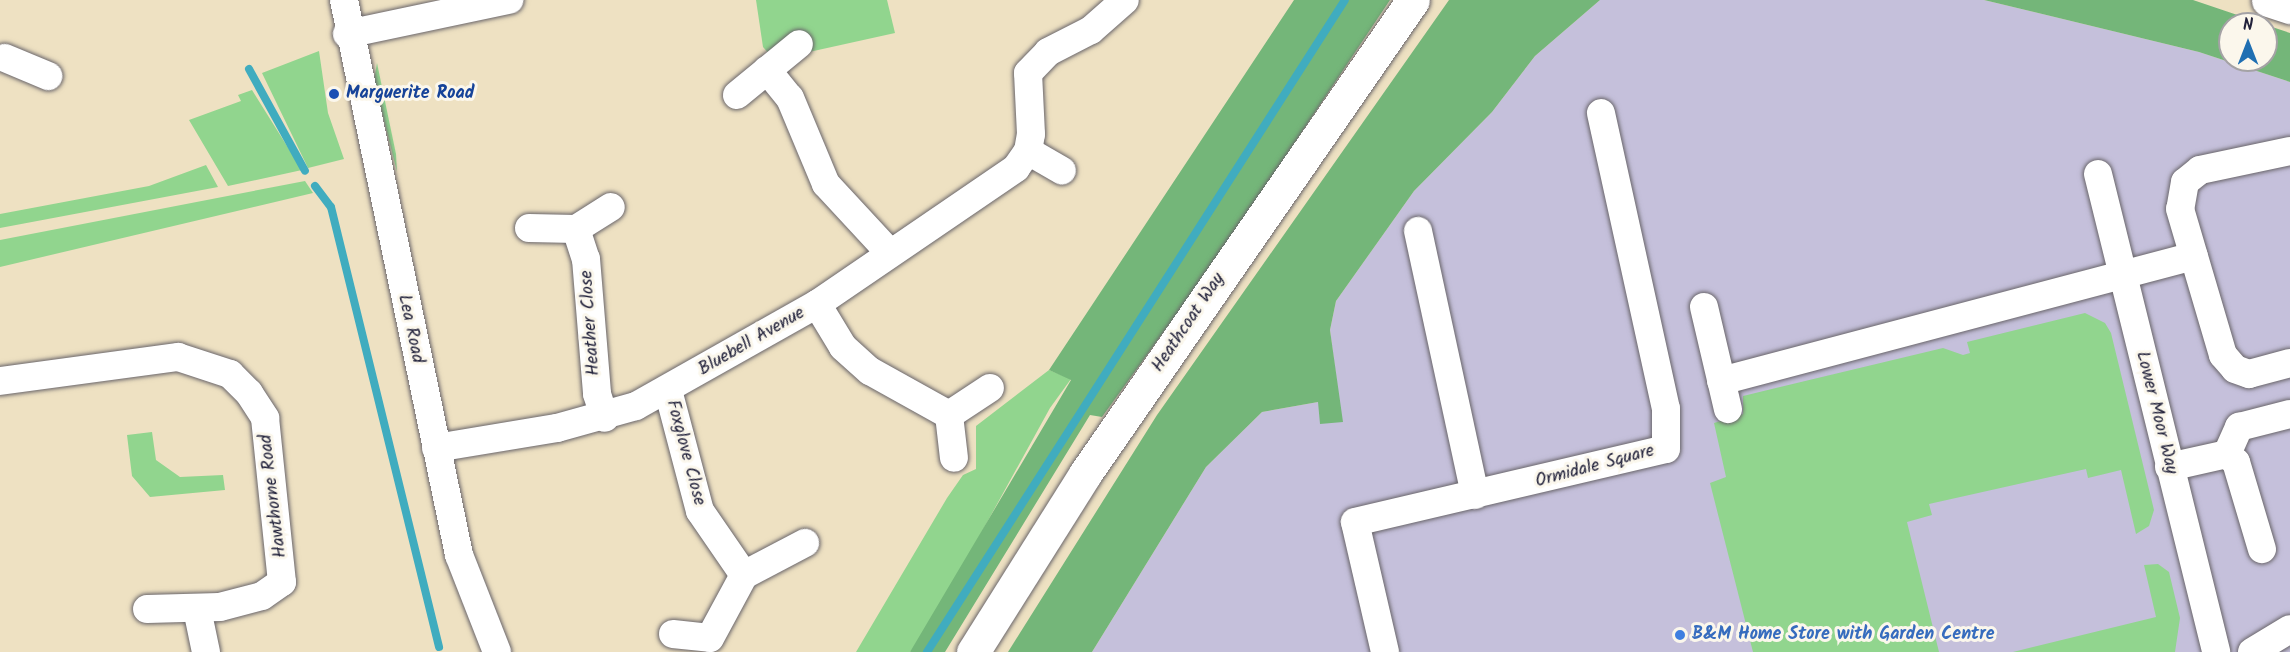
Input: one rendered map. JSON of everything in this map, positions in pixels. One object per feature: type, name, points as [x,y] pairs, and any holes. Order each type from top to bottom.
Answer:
[{"type":"main road","name":"Heathcoat Way","points":[[973,652],[1085,474],[1413,0]]},
{"type":"main road","points":[[2268,0],[2290,7]]},
{"type":"street","name":"Lea Road","points":[[344,0],[347,34],[459,555],[490,650]]},
{"type":"street","points":[[347,34],[509,0]]},
{"type":"street","points":[[1062,171],[1028,151],[1028,73],[1048,52],[1091,30],[1125,0]]},
{"type":"street","points":[[737,95],[799,44]]},
{"type":"street","points":[[2,51],[48,76]]},
{"type":"street","points":[[767,70],[790,98],[826,184],[888,251]]},
{"type":"street","name":"Ormidale Square","points":[[1385,652],[1355,522],[1666,449],[1666,409],[1601,113]]},
{"type":"street","name":"Bluebell Avenue","points":[[436,448],[605,418],[668,390],[817,304],[888,251],[998,181],[1028,151]]},
{"type":"street","points":[[2290,151],[2200,170],[2185,182],[2180,209],[2223,355],[2235,369],[2249,374],[2290,363]]},
{"type":"street","name":"Lower Moor Way","points":[[2098,174],[2216,652]]},
{"type":"street","points":[[529,228],[576,229],[611,207]]},
{"type":"street","name":"Heather Close","points":[[576,229],[586,259],[597,394],[605,418]]},
{"type":"street","points":[[1418,231],[1475,495]]},
{"type":"street","points":[[1721,381],[2194,256]]},
{"type":"street","points":[[817,304],[843,347],[870,371],[949,415]]},
{"type":"street","points":[[1704,307],[1728,409]]},
{"type":"street","name":"Hawthorne Road","points":[[0,381],[178,357],[230,374],[249,393],[265,418],[282,582],[262,596],[197,609],[147,609]]},
{"type":"street","points":[[949,415],[990,388]]},
{"type":"street","name":"Foxglove Close","points":[[668,390],[700,511],[744,575]]},
{"type":"street","points":[[2227,454],[2239,427],[2290,414]]},
{"type":"street","points":[[949,415],[954,458]]},
{"type":"street","points":[[2169,467],[2227,454]]},
{"type":"street","points":[[2227,454],[2236,462],[2262,549]]},
{"type":"street","points":[[673,634],[713,645],[744,575],[805,543]]},
{"type":"street","points":[[197,609],[206,652]]},
{"type":"street","points":[[2252,652],[2290,629]]},
{"type":"shaded area","points":[[1600,0],[1984,0],[2199,52],[2218,58],[2218,72],[2260,72],[2290,82],[2290,652],[1092,652],[1206,467],[1262,412],[1318,402],[1342,422],[1330,330],[1336,301],[1414,191],[1492,112],[1535,56]]},
{"type":"green space","points":[[756,0],[887,0],[895,33],[809,52],[770,55],[763,47]]},
{"type":"green space","points":[[1294,0],[1390,0],[1223,250],[1102,417],[1090,415],[945,652],[910,652],[1071,380],[1049,370]]},
{"type":"green space","points":[[1449,0],[1600,0],[1535,56],[1492,112],[1414,191],[1336,301],[1330,330],[1343,422],[1320,424],[1318,402],[1262,412],[1206,467],[1092,652],[1008,652],[1157,415]]},
{"type":"green space","points":[[1984,0],[2193,0],[2228,12],[2218,12],[2218,58]]},
{"type":"green space","points":[[2278,29],[2290,33],[2290,82],[2260,72],[2278,72]]},
{"type":"green space","points":[[319,51],[328,113],[344,159],[308,168],[262,73]]},
{"type":"green space","points":[[377,63],[396,154],[397,172],[374,80]]},
{"type":"green space","points":[[252,90],[302,170],[228,186],[189,120],[241,101],[238,95]]},
{"type":"green space","points":[[206,165],[218,187],[0,228],[0,214],[149,186]]},
{"type":"green space","points":[[305,181],[313,193],[0,267],[0,240]]},
{"type":"green space","points":[[2085,313],[2105,323],[2111,333],[2154,510],[2149,526],[2136,534],[2121,470],[2088,478],[2086,469],[1929,504],[1932,515],[1907,522],[1939,652],[1753,652],[1710,483],[1726,477],[1714,423],[1743,414],[1743,396],[1943,348],[1963,355],[1970,353],[1967,342]]},
{"type":"green space","points":[[1049,370],[1071,379],[1050,408],[926,633],[910,652],[856,652],[947,498],[963,475],[976,469],[976,426]]},
{"type":"green space","points":[[152,432],[156,460],[180,477],[223,475],[225,490],[150,497],[132,476],[127,435]]},
{"type":"green space","points":[[2158,564],[2169,572],[2180,618],[2175,652],[2013,652],[2156,617],[2144,565]]},
{"type":"waterway","points":[[927,652],[1345,0]]},
{"type":"waterway","points":[[249,69],[305,171]]},
{"type":"waterway","points":[[315,186],[331,207],[439,647]]},
{"type":"place","name":"Marguerite Road","points":[[334,94]]},
{"type":"place","name":"B&M Home Store with Garden Centre","points":[[1680,635]]}]
